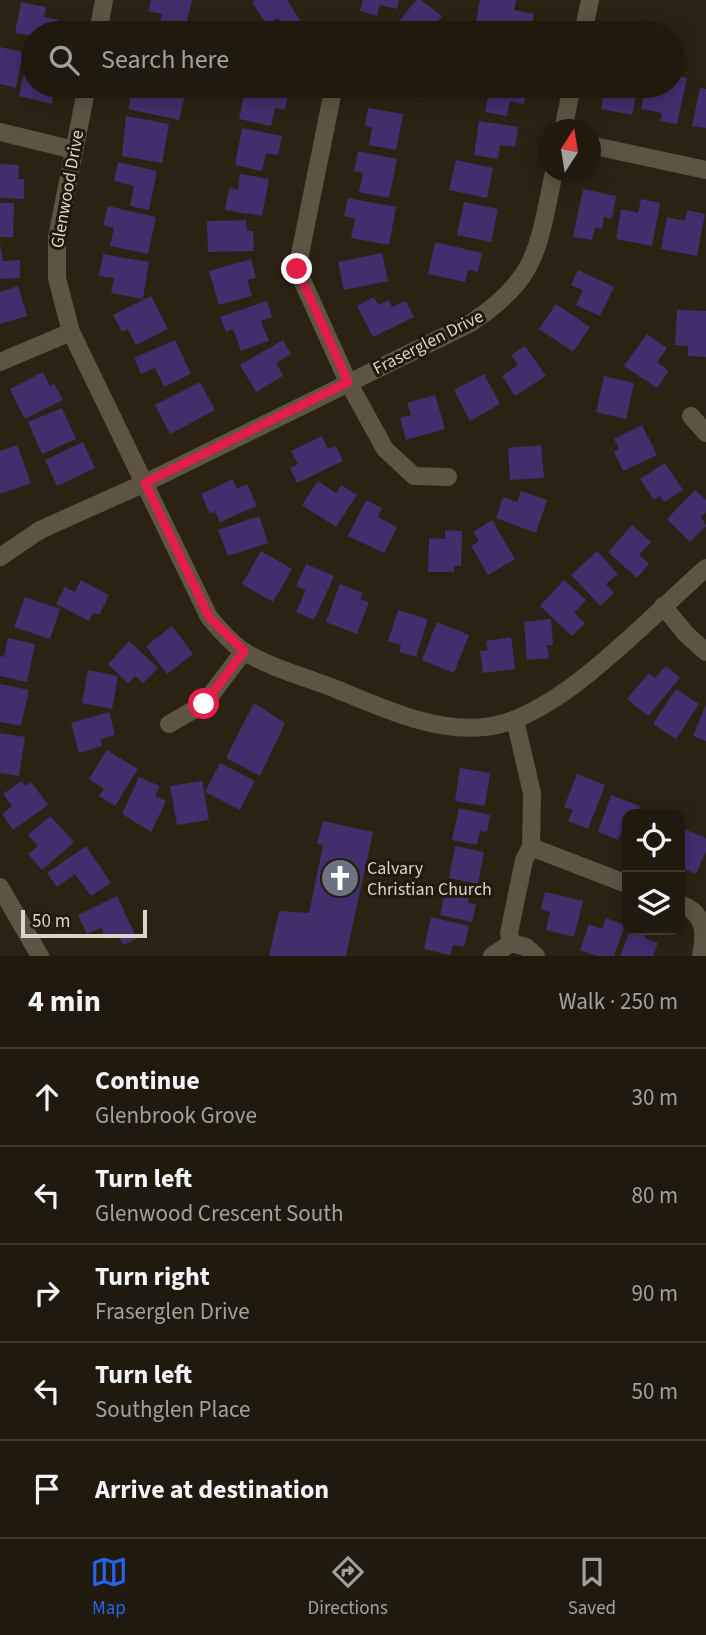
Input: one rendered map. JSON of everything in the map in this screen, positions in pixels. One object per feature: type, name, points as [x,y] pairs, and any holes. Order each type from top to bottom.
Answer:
[{"type":"street","points":[[100,21],[104,0]]},
{"type":"street","points":[[586,21],[590,0]]},
{"type":"street","name":"Glenwood Drive","points":[[85,98],[55,258],[71,332],[209,617],[244,651]]},
{"type":"street","points":[[332,98],[297,269],[348,382],[385,449],[414,476],[448,477]]},
{"type":"street","points":[[565,119],[570,98]]},
{"type":"street","points":[[0,132],[74,150]]},
{"type":"street","points":[[601,147],[706,170]]},
{"type":"street","name":"Fraserglen Drive","points":[[0,557],[40,530],[145,483],[469,324],[493,309],[526,274],[538,247],[552,182]]},
{"type":"street","points":[[0,362],[71,332]]},
{"type":"street","points":[[691,416],[706,433]]},
{"type":"street","points":[[169,724],[204,704],[244,651],[400,715],[465,727],[485,727],[515,720],[538,710],[575,686],[706,568]]},
{"type":"street","points":[[663,606],[685,634],[706,652]]},
{"type":"street","points":[[510,943],[509,933],[519,884],[531,847],[532,793],[515,720]]},
{"type":"street","points":[[531,847],[622,882]]},
{"type":"street","points":[[0,887],[37,954]]},
{"type":"street","points":[[685,906],[692,908],[702,921],[705,938],[701,956]]},
{"type":"street","points":[[492,956],[510,943],[526,947],[536,956]]},
{"type":"building","points":[[151,0],[192,0],[187,21],[160,21],[162,14],[148,11]]},
{"type":"building","points":[[287,0],[300,21],[280,21],[278,18],[264,21],[252,2]]},
{"type":"building","points":[[363,0],[399,0],[397,9],[380,5],[377,16],[360,11]]},
{"type":"building","points":[[416,0],[421,0],[442,16],[438,21],[400,21]]},
{"type":"building","points":[[480,0],[516,0],[514,10],[534,14],[533,21],[476,21]]},
{"type":"building","points":[[21,2],[46,7],[44,17],[59,20],[21,21],[21,34],[15,33]]},
{"type":"building","points":[[0,47],[21,52],[16,88],[0,84]]},
{"type":"building","points":[[700,88],[706,89],[706,128],[692,126]]},
{"type":"building","points":[[27,98],[53,98],[52,104]]},
{"type":"building","points":[[131,98],[184,98],[179,120],[128,109]]},
{"type":"building","points":[[243,98],[288,98],[285,110],[275,108],[271,126],[239,119]]},
{"type":"building","points":[[488,98],[525,98],[524,104],[510,101],[507,116],[485,112]]},
{"type":"building","points":[[603,98],[636,98],[632,115],[601,109]]},
{"type":"building","points":[[643,98],[683,98],[677,124],[660,121],[662,113],[641,109]]},
{"type":"building","points":[[368,108],[403,114],[396,150],[369,145],[372,127],[365,126]]},
{"type":"building","points":[[126,116],[169,124],[162,163],[122,156]]},
{"type":"building","points":[[479,121],[518,127],[515,147],[500,145],[498,159],[474,155]]},
{"type":"building","points":[[242,128],[282,136],[278,155],[266,153],[262,171],[235,165]]},
{"type":"building","points":[[358,151],[397,159],[389,198],[359,192],[363,173],[354,171]]},
{"type":"building","points":[[456,160],[493,168],[487,198],[449,190]]},
{"type":"building","points":[[118,162],[157,171],[149,210],[130,206],[134,186],[114,181]]},
{"type":"building","points":[[0,164],[19,165],[18,179],[24,179],[24,199],[0,198]]},
{"type":"building","points":[[240,174],[269,179],[262,216],[225,210],[229,188],[238,190]]},
{"type":"building","points":[[583,189],[616,196],[612,219],[604,217],[602,229],[595,227],[592,240],[573,237]]},
{"type":"building","points":[[348,198],[396,207],[389,245],[351,238],[355,218],[344,216]]},
{"type":"building","points":[[641,199],[660,203],[652,246],[616,239],[621,209],[638,213]]},
{"type":"building","points":[[464,202],[498,209],[491,242],[457,235]]},
{"type":"building","points":[[0,203],[14,203],[13,237],[0,237]]},
{"type":"building","points":[[108,206],[156,217],[148,254],[110,246],[114,228],[103,225]]},
{"type":"building","points":[[687,210],[705,214],[697,256],[661,249],[667,217],[685,221]]},
{"type":"building","points":[[246,220],[247,231],[253,231],[254,251],[208,252],[207,221]]},
{"type":"building","points":[[435,242],[482,253],[478,272],[468,270],[465,282],[428,274]]},
{"type":"building","points":[[0,243],[3,261],[20,260],[20,278],[0,279]]},
{"type":"building","points":[[382,253],[388,281],[344,290],[338,262]]},
{"type":"building","points":[[103,254],[149,262],[143,299],[111,293],[114,278],[99,276]]},
{"type":"building","points":[[251,259],[256,278],[247,280],[252,296],[219,305],[209,271]]},
{"type":"building","points":[[578,270],[614,287],[600,316],[576,305],[583,290],[571,285]]},
{"type":"building","points":[[18,286],[27,316],[0,324],[0,292]]},
{"type":"building","points":[[151,296],[168,329],[136,345],[128,329],[122,332],[113,315]]},
{"type":"building","points":[[374,297],[378,305],[389,300],[392,307],[406,301],[414,317],[373,337],[357,306]]},
{"type":"building","points":[[267,301],[272,317],[261,321],[269,341],[241,351],[233,329],[226,332],[220,317]]},
{"type":"building","points":[[556,304],[590,327],[573,352],[539,329]]},
{"type":"building","points":[[677,310],[706,311],[706,357],[688,356],[688,346],[675,345]]},
{"type":"building","points":[[647,334],[667,348],[657,362],[669,371],[657,388],[624,366]]},
{"type":"building","points":[[175,340],[191,374],[164,387],[155,368],[141,374],[134,358]]},
{"type":"building","points":[[283,340],[291,354],[276,363],[283,376],[256,392],[240,365]]},
{"type":"building","points":[[525,346],[546,376],[515,396],[502,376],[518,365],[511,355]]},
{"type":"building","points":[[43,372],[50,386],[54,384],[63,400],[25,419],[10,389]]},
{"type":"building","points":[[484,374],[500,404],[470,421],[454,390]]},
{"type":"building","points":[[604,376],[634,383],[626,419],[596,412]]},
{"type":"building","points":[[200,382],[215,410],[170,434],[155,405]]},
{"type":"building","points":[[435,395],[445,429],[406,440],[400,418],[411,415],[407,403]]},
{"type":"building","points":[[62,408],[76,439],[42,454],[28,422]]},
{"type":"building","points":[[642,425],[657,455],[623,471],[614,452],[619,449],[614,439]]},
{"type":"building","points":[[322,436],[328,449],[336,446],[343,461],[297,483],[290,468],[298,464],[291,451]]},
{"type":"building","points":[[83,442],[95,468],[57,486],[45,460]]},
{"type":"building","points":[[17,445],[31,483],[0,494],[0,451]]},
{"type":"building","points":[[541,445],[544,478],[510,480],[508,448]]},
{"type":"building","points":[[665,463],[683,490],[664,502],[660,496],[654,500],[640,479]]},
{"type":"building","points":[[233,479],[237,489],[247,484],[257,506],[220,522],[215,511],[210,514],[201,494]]},
{"type":"building","points":[[318,481],[336,493],[341,485],[357,495],[336,527],[302,505]]},
{"type":"building","points":[[695,490],[706,500],[706,512],[701,517],[706,526],[690,542],[667,519]]},
{"type":"building","points":[[521,491],[547,500],[536,533],[496,518],[503,497],[517,502]]},
{"type":"building","points":[[366,500],[382,508],[378,517],[397,527],[384,553],[348,536]]},
{"type":"building","points":[[259,516],[268,543],[228,556],[218,530]]},
{"type":"building","points":[[492,520],[515,559],[488,575],[471,546],[479,541],[473,532]]},
{"type":"building","points":[[632,525],[651,542],[639,555],[649,564],[637,578],[608,552]]},
{"type":"building","points":[[445,530],[462,531],[461,566],[454,566],[454,572],[428,572],[429,538],[445,539]]},
{"type":"building","points":[[261,551],[292,569],[273,602],[242,584]]},
{"type":"building","points":[[597,551],[618,574],[606,584],[614,593],[600,606],[571,575]]},
{"type":"building","points":[[306,564],[334,576],[314,620],[296,612],[306,590],[296,586]]},
{"type":"building","points":[[81,580],[109,595],[99,615],[93,613],[89,621],[56,604],[65,587],[75,592]]},
{"type":"building","points":[[564,580],[586,600],[574,613],[585,623],[572,636],[540,606]]},
{"type":"building","points":[[340,584],[363,593],[360,599],[369,602],[357,634],[326,622]]},
{"type":"building","points":[[25,597],[60,609],[50,639],[14,627]]},
{"type":"building","points":[[398,610],[428,619],[416,657],[399,652],[401,645],[388,641]]},
{"type":"building","points":[[551,619],[553,645],[547,645],[549,658],[527,660],[524,622]]},
{"type":"building","points":[[437,622],[469,635],[454,673],[422,660]]},
{"type":"building","points":[[172,626],[193,654],[167,674],[146,646]]},
{"type":"building","points":[[511,637],[515,669],[483,673],[480,651],[488,650],[486,641]]},
{"type":"building","points":[[8,638],[35,644],[27,682],[0,676],[0,656],[4,657]]},
{"type":"building","points":[[129,641],[158,668],[143,683],[135,676],[128,683],[108,664]]},
{"type":"building","points":[[666,666],[680,678],[648,716],[627,699],[649,673],[655,678]]},
{"type":"building","points":[[88,670],[118,676],[112,709],[82,703]]},
{"type":"building","points":[[0,684],[29,690],[21,726],[0,722]]},
{"type":"building","points":[[676,689],[699,704],[676,739],[653,724]]},
{"type":"building","points":[[254,703],[285,723],[260,776],[226,758]]},
{"type":"building","points":[[706,704],[706,741],[693,736]]},
{"type":"building","points":[[109,712],[115,735],[100,739],[102,746],[79,753],[71,723]]},
{"type":"building","points":[[0,733],[25,737],[19,776],[0,773]]},
{"type":"building","points":[[107,750],[138,769],[115,806],[99,796],[104,789],[89,779]]},
{"type":"building","points":[[220,763],[255,781],[240,810],[205,792]]},
{"type":"building","points":[[460,768],[490,773],[485,806],[455,801]]},
{"type":"building","points":[[577,774],[605,785],[588,829],[568,821],[573,810],[564,807]]},
{"type":"building","points":[[139,777],[160,786],[155,796],[166,801],[151,832],[122,814]]},
{"type":"building","points":[[21,781],[26,786],[31,782],[48,805],[13,830],[2,814],[12,806],[3,794]]},
{"type":"building","points":[[202,781],[209,820],[177,825],[170,786]]},
{"type":"building","points":[[611,795],[640,806],[639,809],[622,809],[622,829],[618,840],[598,832]]},
{"type":"building","points":[[459,808],[490,815],[487,832],[480,831],[477,845],[452,840]]},
{"type":"building","points":[[50,816],[74,842],[42,870],[28,854],[38,846],[28,835]]},
{"type":"building","name":"Calvary Christian Church","points":[[323,821],[373,832],[346,956],[269,956],[279,911],[309,913],[323,845],[317,844]]},
{"type":"building","points":[[685,829],[706,838],[706,851],[696,874],[685,869]]},
{"type":"building","points":[[86,846],[111,883],[91,896],[75,874],[57,887],[47,873]]},
{"type":"building","points":[[455,846],[484,852],[478,884],[449,878]]},
{"type":"building","points":[[447,882],[471,887],[468,903],[476,904],[472,922],[440,915]]},
{"type":"building","points":[[545,892],[583,901],[574,937],[546,930],[550,912],[541,909]]},
{"type":"building","points":[[117,896],[137,939],[123,945],[118,934],[106,939],[101,928],[87,934],[78,915]]},
{"type":"building","points":[[431,917],[469,926],[464,947],[453,945],[450,955],[424,949]]},
{"type":"building","points":[[606,918],[622,924],[622,933],[614,956],[597,956],[580,950],[589,924],[602,929]]},
{"type":"building","points":[[628,935],[646,935],[645,938],[658,943],[653,956],[620,956]]},
{"type":"place","name":"Calvary Christian Church","points":[[340,878]]},
{"type":"route","points":[[204,704],[244,651],[224,635],[209,617],[145,483],[348,382],[297,269]]}]
